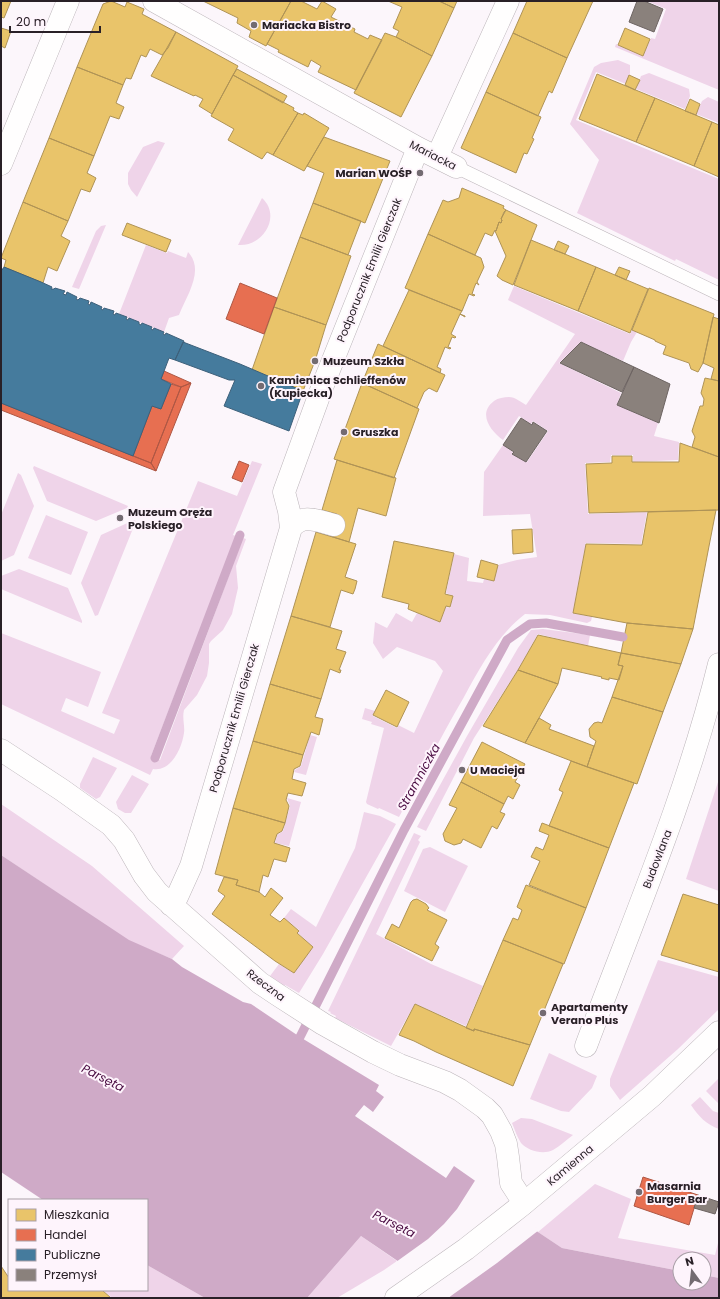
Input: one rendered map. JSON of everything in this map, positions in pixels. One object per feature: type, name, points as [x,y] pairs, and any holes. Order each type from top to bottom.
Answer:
[{"type":"street","points":[[1,164],[68,1]]},
{"type":"street","name":"Mariacka","points":[[154,1],[330,93],[437,157]]},
{"type":"street","name":"Podporucznik Emilii Gierczak","points":[[171,905],[178,897],[191,866],[290,519],[284,492],[326,377],[437,157],[508,1]]},
{"type":"street","points":[[290,519],[294,524],[300,520],[310,518],[334,525]]},
{"type":"street","name":"Budowlana","points":[[586,1046],[673,815],[706,716],[719,668]]},
{"type":"street","name":"Rzeczna","points":[[1,750],[62,790],[111,825],[124,840],[152,887],[260,982],[324,1024],[387,1060],[445,1082],[460,1090],[485,1108],[492,1115],[501,1131],[508,1157],[511,1183],[523,1204]]},
{"type":"street","name":"Kamienna","points":[[404,1293],[483,1237],[523,1204],[652,1096],[719,1032]]},
{"type":"lane","name":"Mariacka","points":[[437,157],[719,294]]},
{"type":"shaded area","points":[[647,1],[719,1],[719,90],[615,47],[616,44],[643,56],[651,38],[655,39],[666,9]]},
{"type":"shaded area","points":[[618,60],[630,65],[630,73],[626,84],[596,72],[576,120],[719,179],[719,280],[676,259],[675,261],[577,213],[599,160],[570,124],[594,67],[601,63]]},
{"type":"shaded area","points":[[649,73],[689,89],[690,96],[685,109],[636,89],[641,76]]},
{"type":"shaded area","points":[[708,97],[719,102],[719,123],[696,114],[702,101]]},
{"type":"shaded area","points":[[158,141],[165,143],[137,197],[128,184],[128,173],[143,147]]},
{"type":"shaded area","points":[[262,198],[268,205],[270,213],[270,221],[267,229],[262,236],[255,241],[238,245]]},
{"type":"shaded area","points":[[106,225],[79,289],[72,287],[96,231],[101,226]]},
{"type":"shaded area","points":[[146,245],[186,258],[188,252],[193,259],[195,267],[193,283],[179,315],[169,318],[164,332],[119,314]]},
{"type":"shaded area","points":[[514,286],[630,334],[632,330],[637,332],[623,361],[581,342],[559,363],[621,393],[617,405],[658,423],[654,436],[679,442],[678,460],[633,462],[633,455],[611,455],[610,462],[585,463],[588,514],[647,512],[641,544],[586,543],[573,613],[592,617],[591,621],[587,623],[550,615],[525,614],[506,632],[490,652],[477,674],[399,817],[367,804],[366,802],[384,728],[371,724],[372,722],[362,719],[365,708],[375,711],[373,716],[397,728],[398,725],[414,733],[443,671],[435,661],[397,647],[383,659],[373,643],[375,622],[387,628],[396,613],[412,622],[417,613],[440,622],[446,607],[450,608],[453,596],[446,593],[454,554],[469,558],[467,581],[483,583],[484,579],[494,581],[498,565],[537,557],[530,514],[483,516],[484,472],[503,445],[513,452],[512,454],[527,462],[548,431],[533,421],[531,424],[519,416],[503,440],[490,427],[486,417],[487,411],[489,406],[494,401],[503,397],[513,398],[526,405],[575,334],[508,300]]},
{"type":"shaded area","points":[[252,461],[262,464],[233,535],[236,536],[151,756],[160,760],[243,538],[246,539],[236,566],[238,588],[232,614],[223,630],[209,644],[207,676],[197,695],[184,710],[183,739],[178,752],[170,763],[165,767],[153,769],[150,775],[1,704],[1,633],[101,672],[88,707],[66,698],[61,711],[114,734],[120,720],[102,713],[198,481],[237,496]]},
{"type":"shaded area","points":[[34,466],[128,506],[127,508],[96,521],[47,501],[33,468]]},
{"type":"shaded area","points":[[18,473],[21,475],[34,506],[14,555],[1,561],[1,515]]},
{"type":"shaded area","points":[[46,515],[88,532],[71,575],[28,558]]},
{"type":"shaded area","points":[[134,520],[136,521],[98,615],[95,616],[81,583],[101,535]]},
{"type":"shaded area","points":[[19,569],[68,588],[82,623],[1,589],[1,576]]},
{"type":"shaded area","points":[[543,629],[590,635],[588,646],[538,634],[518,670],[474,738],[426,831],[417,827],[518,648],[531,630]]},
{"type":"shaded area","points":[[310,735],[317,737],[306,775],[294,772],[301,766]]},
{"type":"shaded area","points":[[93,757],[117,768],[100,797],[96,799],[80,788],[80,784]]},
{"type":"shaded area","points":[[132,775],[149,784],[131,813],[125,813],[118,809],[116,802]]},
{"type":"shaded area","points":[[719,779],[719,891],[686,879]]},
{"type":"shaded area","points":[[287,798],[301,802],[289,846],[275,843],[277,835],[283,831],[290,806]]},
{"type":"shaded area","points":[[1,804],[92,866],[184,946],[172,959],[129,941],[1,855]]},
{"type":"shaded area","points":[[364,812],[380,816],[396,824],[323,954],[299,993],[285,985],[284,986],[270,976],[279,964],[294,973],[313,947],[298,933],[299,930],[284,918],[291,909],[316,927],[355,848]]},
{"type":"shaded area","points":[[414,833],[421,836],[418,840],[420,842],[376,934],[431,964],[483,986],[466,1026],[415,1004],[391,1046],[335,1018],[336,1016],[328,1011]]},
{"type":"shaded area","points":[[430,847],[468,866],[445,912],[404,891],[423,849]]},
{"type":"shaded area","points":[[658,960],[719,977],[719,1009],[678,1049],[620,1100],[610,1086],[610,1079]]},
{"type":"shaded area","points":[[549,1053],[597,1076],[592,1088],[569,1112],[561,1111],[530,1099]]},
{"type":"shaded area","points":[[719,1078],[719,1104],[706,1091]]},
{"type":"shaded area","points":[[700,1097],[713,1111],[719,1113],[719,1129],[703,1120],[691,1105]]},
{"type":"shaded area","points":[[521,1118],[532,1119],[573,1135],[553,1150],[540,1152],[532,1150],[521,1143],[512,1123]]},
{"type":"shaded area","points":[[595,1184],[631,1199],[618,1238],[692,1251],[672,1251],[672,1269],[562,1248],[538,1232]]},
{"type":"shaded area","points":[[361,1236],[397,1261],[337,1298],[307,1298]]},
{"type":"shaded area","points":[[719,1239],[719,1278],[712,1277],[712,1254],[715,1255]]},
{"type":"shaded area","points":[[148,1266],[205,1298],[112,1298],[104,1291],[148,1291]]},
{"type":"water","name":"Parsęta","points":[[1,855],[129,940],[172,959],[182,967],[243,1002],[251,1004],[300,1037],[379,1085],[376,1091],[384,1097],[373,1112],[364,1105],[355,1116],[446,1178],[454,1166],[474,1180],[538,1232],[562,1248],[672,1269],[672,1291],[712,1291],[712,1277],[719,1278],[719,1298],[452,1298],[361,1236],[307,1298],[205,1298],[148,1266],[148,1199],[42,1199],[1,1172]]},
{"type":"pier","points":[[476,1179],[539,1230],[497,1263],[448,1298],[396,1262],[428,1239],[444,1224],[457,1209]]},
{"type":"building: Mieszkania","points":[[1,1],[11,1],[4,18],[1,17]]},
{"type":"building: Mieszkania","points":[[111,1],[125,7],[127,2],[144,9],[142,14],[176,32],[168,48],[162,55],[150,49],[146,57],[141,55],[131,79],[126,78],[123,85],[77,67],[103,4]]},
{"type":"building: Mieszkania","points":[[203,1],[291,1],[266,46],[249,37],[251,31],[237,23],[238,18]]},
{"type":"building: Mieszkania","points":[[291,1],[301,1],[317,9],[322,1],[336,9],[331,17],[355,29],[354,32],[368,39],[370,35],[382,40],[356,90],[318,72],[321,66],[311,60],[308,67],[278,52],[279,50],[267,44]]},
{"type":"building: Mieszkania","points":[[388,1],[439,1],[454,8],[432,56],[396,37],[399,31],[393,28],[402,7]]},
{"type":"building: Mieszkania","points":[[439,1],[457,1],[454,8]]},
{"type":"building: Mieszkania","points":[[527,1],[593,1],[567,58],[513,33]]},
{"type":"building: Mieszkania","points":[[1,28],[11,31],[5,48],[1,46]]},
{"type":"building: Mieszkania","points":[[625,28],[650,39],[643,56],[618,45]]},
{"type":"building: Mieszkania","points":[[176,32],[238,66],[212,114],[199,106],[203,99],[151,76]]},
{"type":"building: Mieszkania","points":[[385,33],[396,37],[432,56],[401,117],[354,93]]},
{"type":"building: Mieszkania","points":[[513,33],[567,58],[552,93],[549,91],[538,116],[486,92]]},
{"type":"building: Mieszkania","points":[[77,67],[123,85],[116,103],[124,107],[119,119],[110,116],[94,156],[49,138]]},
{"type":"building: Mieszkania","points":[[237,69],[287,96],[283,103],[233,75]]},
{"type":"building: Mieszkania","points":[[597,74],[655,98],[636,142],[579,119]]},
{"type":"building: Mieszkania","points":[[233,75],[294,108],[293,110],[298,113],[273,155],[267,152],[262,159],[228,140],[234,129],[211,116]]},
{"type":"building: Mieszkania","points":[[629,75],[640,80],[635,90],[625,85]]},
{"type":"building: Mieszkania","points":[[486,92],[541,117],[532,138],[534,139],[527,154],[524,153],[516,173],[461,148]]},
{"type":"building: Mieszkania","points":[[655,98],[712,122],[694,166],[636,142]]},
{"type":"building: Mieszkania","points":[[690,99],[700,104],[696,115],[685,111]]},
{"type":"building: Mieszkania","points":[[298,113],[303,115],[304,113],[329,128],[304,171],[273,155]]},
{"type":"building: Mieszkania","points":[[712,122],[719,125],[719,177],[694,166]]},
{"type":"building: Mieszkania","points":[[324,137],[390,161],[365,223],[313,203],[324,173],[307,166]]},
{"type":"building: Mieszkania","points":[[49,138],[94,156],[87,173],[96,178],[90,192],[81,189],[68,221],[23,202]]},
{"type":"building: Mieszkania","points":[[462,188],[504,206],[503,208],[506,210],[501,219],[501,223],[499,222],[496,231],[495,230],[492,236],[485,233],[475,255],[428,234],[443,200],[448,202],[459,198]]},
{"type":"building: Mieszkania","points":[[23,202],[68,221],[61,236],[70,241],[57,271],[48,267],[43,283],[4,267],[6,260],[1,258]]},
{"type":"building: Mieszkania","points":[[313,203],[361,221],[348,255],[300,237]]},
{"type":"building: Mieszkania","points":[[506,210],[537,225],[513,285],[497,276],[506,256],[495,231],[499,222],[501,223],[501,219]]},
{"type":"building: Mieszkania","points":[[127,223],[171,240],[166,252],[122,235]]},
{"type":"building: Mieszkania","points":[[428,234],[481,258],[484,267],[477,282],[479,285],[476,283],[472,294],[475,295],[469,294],[462,311],[405,288]]},
{"type":"building: Mieszkania","points":[[300,237],[351,256],[326,325],[274,307]]},
{"type":"building: Mieszkania","points":[[531,240],[596,267],[578,311],[514,285]]},
{"type":"building: Mieszkania","points":[[558,241],[569,246],[565,254],[554,250]]},
{"type":"building: Mieszkania","points":[[596,267],[648,289],[630,333],[578,311]]},
{"type":"building: Mieszkania","points":[[619,267],[630,271],[626,280],[615,275]]},
{"type":"building: Mieszkania","points":[[649,288],[714,314],[703,363],[698,372],[691,369],[689,363],[663,354],[666,346],[632,330]]},
{"type":"building: Mieszkania","points":[[409,290],[462,311],[451,334],[456,337],[452,337],[448,347],[451,348],[450,349],[445,347],[437,367],[441,369],[440,373],[383,346]]},
{"type":"building: Mieszkania","points":[[274,307],[326,325],[315,361],[303,391],[252,370]]},
{"type":"building: Mieszkania","points":[[713,317],[719,319],[719,381],[711,379],[714,368],[703,363]]},
{"type":"building: Mieszkania","points":[[378,344],[445,375],[437,392],[429,388],[424,392],[417,408],[362,383]]},
{"type":"building: Mieszkania","points":[[705,378],[719,381],[719,457],[692,447],[695,437],[692,431],[700,406],[703,406],[704,399],[701,393]]},
{"type":"building: Mieszkania","points":[[362,383],[419,409],[394,478],[334,459]]},
{"type":"building: Mieszkania","points":[[680,443],[719,457],[719,510],[589,513],[586,464],[612,463],[612,456],[632,456],[632,462],[679,462]]},
{"type":"building: Mieszkania","points":[[337,460],[396,478],[386,516],[358,508],[349,542],[330,536],[337,514],[322,510]]},
{"type":"building: Mieszkania","points":[[716,510],[693,629],[627,623],[573,613],[586,544],[642,545],[648,512]]},
{"type":"building: Mieszkania","points":[[532,529],[533,552],[513,554],[512,530]]},
{"type":"building: Mieszkania","points":[[316,532],[356,544],[345,577],[357,581],[355,589],[353,594],[341,590],[330,627],[291,616]]},
{"type":"building: Mieszkania","points":[[394,541],[454,553],[445,594],[453,596],[450,607],[446,606],[440,622],[408,609],[409,604],[382,597]]},
{"type":"building: Mieszkania","points":[[481,560],[498,565],[494,581],[477,577]]},
{"type":"building: Mieszkania","points":[[291,616],[342,631],[336,649],[346,652],[339,670],[341,670],[340,673],[330,669],[321,699],[270,684]]},
{"type":"building: Mieszkania","points":[[627,623],[693,629],[681,664],[621,653]]},
{"type":"building: Mieszkania","points":[[538,635],[621,653],[618,665],[623,666],[619,680],[609,678],[609,680],[562,668],[558,684],[518,670]]},
{"type":"building: Mieszkania","points":[[621,653],[681,664],[663,712],[612,697],[623,666],[618,665]]},
{"type":"building: Mieszkania","points":[[518,670],[558,684],[525,743],[483,726]]},
{"type":"building: Mieszkania","points":[[270,684],[321,699],[315,717],[323,719],[319,735],[311,732],[303,755],[253,741]]},
{"type":"building: Mieszkania","points":[[386,690],[409,702],[397,727],[373,715]]},
{"type":"building: Mieszkania","points":[[612,697],[663,712],[637,784],[587,767],[596,741],[590,737],[589,729],[594,723],[602,723]]},
{"type":"building: Mieszkania","points":[[539,718],[551,725],[549,729],[594,746],[587,767],[525,743]]},
{"type":"building: Mieszkania","points":[[253,741],[303,755],[300,766],[294,769],[292,779],[306,783],[302,796],[288,793],[286,800],[289,806],[285,823],[233,808]]},
{"type":"building: Mieszkania","points":[[482,742],[525,764],[515,782],[520,785],[513,799],[508,796],[504,804],[461,782]]},
{"type":"building: Mieszkania","points":[[571,761],[634,783],[609,848],[549,826],[563,792],[559,790]]},
{"type":"building: Mieszkania","points":[[461,782],[504,804],[500,812],[505,814],[497,829],[492,826],[481,848],[463,839],[461,843],[454,845],[445,841],[443,834],[457,808],[449,805]]},
{"type":"building: Mieszkania","points":[[233,808],[285,823],[282,831],[277,834],[274,843],[290,848],[286,862],[274,859],[268,877],[263,875],[259,892],[236,885],[238,880],[215,874]]},
{"type":"building: Mieszkania","points":[[542,823],[609,848],[586,908],[529,885],[540,861],[531,857],[536,847],[543,850],[549,835],[539,831]]},
{"type":"building: Mieszkania","points":[[224,877],[238,880],[236,885],[259,892],[265,897],[271,888],[283,898],[270,915],[280,922],[284,918],[299,931],[297,933],[313,947],[294,973],[275,961],[212,914],[225,896],[218,891]]},
{"type":"building: Mieszkania","points":[[526,885],[586,908],[564,964],[503,940],[513,918],[518,920],[522,910],[517,907]]},
{"type":"building: Mieszkania","points":[[683,894],[719,905],[719,972],[661,955]]},
{"type":"building: Mieszkania","points":[[417,899],[426,904],[429,908],[427,910],[447,920],[435,944],[439,947],[432,961],[385,938],[392,924],[399,928],[411,902]]},
{"type":"building: Mieszkania","points":[[503,940],[563,964],[530,1045],[466,1028]]},
{"type":"building: Mieszkania","points":[[415,1004],[474,1031],[474,1029],[530,1045],[513,1086],[399,1035]]},
{"type":"building: Mieszkania","points":[[1,1266],[8,1276],[8,1291],[103,1291],[111,1298],[1,1298]]},
{"type":"building: Handel","points":[[240,283],[277,298],[264,334],[226,319]]},
{"type":"building: Handel","points":[[164,371],[191,383],[181,387],[161,379]]},
{"type":"building: Handel","points":[[191,383],[156,471],[151,463],[181,387]]},
{"type":"building: Handel","points":[[171,384],[181,387],[151,463],[133,456],[152,406],[161,409]]},
{"type":"building: Handel","points":[[1,403],[151,463],[156,471],[1,410]]},
{"type":"building: Handel","points":[[239,461],[249,465],[242,482],[232,478]]},
{"type":"building: Handel","points":[[643,1177],[698,1195],[689,1225],[634,1206]]},
{"type":"building: Publiczne","points":[[4,267],[52,287],[51,289],[55,288],[65,291],[63,294],[66,295],[67,292],[77,297],[76,299],[78,300],[80,298],[89,301],[88,304],[90,305],[91,302],[102,307],[101,309],[103,310],[104,308],[114,311],[113,314],[115,315],[116,313],[127,317],[126,319],[128,320],[129,318],[139,322],[141,325],[142,323],[152,327],[151,329],[153,330],[154,328],[164,332],[163,334],[165,335],[166,333],[184,341],[175,360],[169,358],[161,379],[171,384],[161,409],[152,406],[133,456],[1,403],[1,269]]},
{"type":"building: Publiczne","name":"Kamienica Schlieffenów (Kupiecka)","points":[[183,342],[303,391],[289,431],[224,406],[235,380],[229,380],[175,360]]},
{"type":"building: Przemysł","points":[[637,1],[644,1],[663,9],[654,32],[629,22]]},
{"type":"building: Przemysł","points":[[581,342],[634,367],[622,392],[560,363]]},
{"type":"building: Przemysł","points":[[634,367],[670,384],[659,423],[617,405]]},
{"type":"building: Przemysł","points":[[521,418],[532,425],[533,422],[547,431],[526,462],[512,454],[514,452],[503,445]]},
{"type":"building: Przemysł","points":[[698,1195],[719,1202],[715,1214],[694,1208]]},
{"type":"waterway","points":[[155,758],[240,535]]},
{"type":"waterway","name":"Stramniczka","points":[[300,1037],[404,830],[507,640],[530,624],[546,623],[623,637]]},
{"type":"place","name":"Mariacka Bistro","points":[[254,25]]},
{"type":"place","name":"Marian WOŚP","points":[[420,173]]},
{"type":"place","name":"Muzeum Szkła","points":[[315,361]]},
{"type":"place","name":"Kamienica Schlieffenów (Kupiecka)","points":[[261,386]]},
{"type":"place","name":"Gruszka","points":[[344,432]]},
{"type":"place","name":"Muzeum Oręża Polskiego","points":[[120,518]]},
{"type":"place","name":"U Macieja","points":[[462,770]]},
{"type":"place","name":"Apartamenty Verano Plus","points":[[543,1013]]},
{"type":"place","name":"Masarnia Burger Bar","points":[[639,1192]]}]
